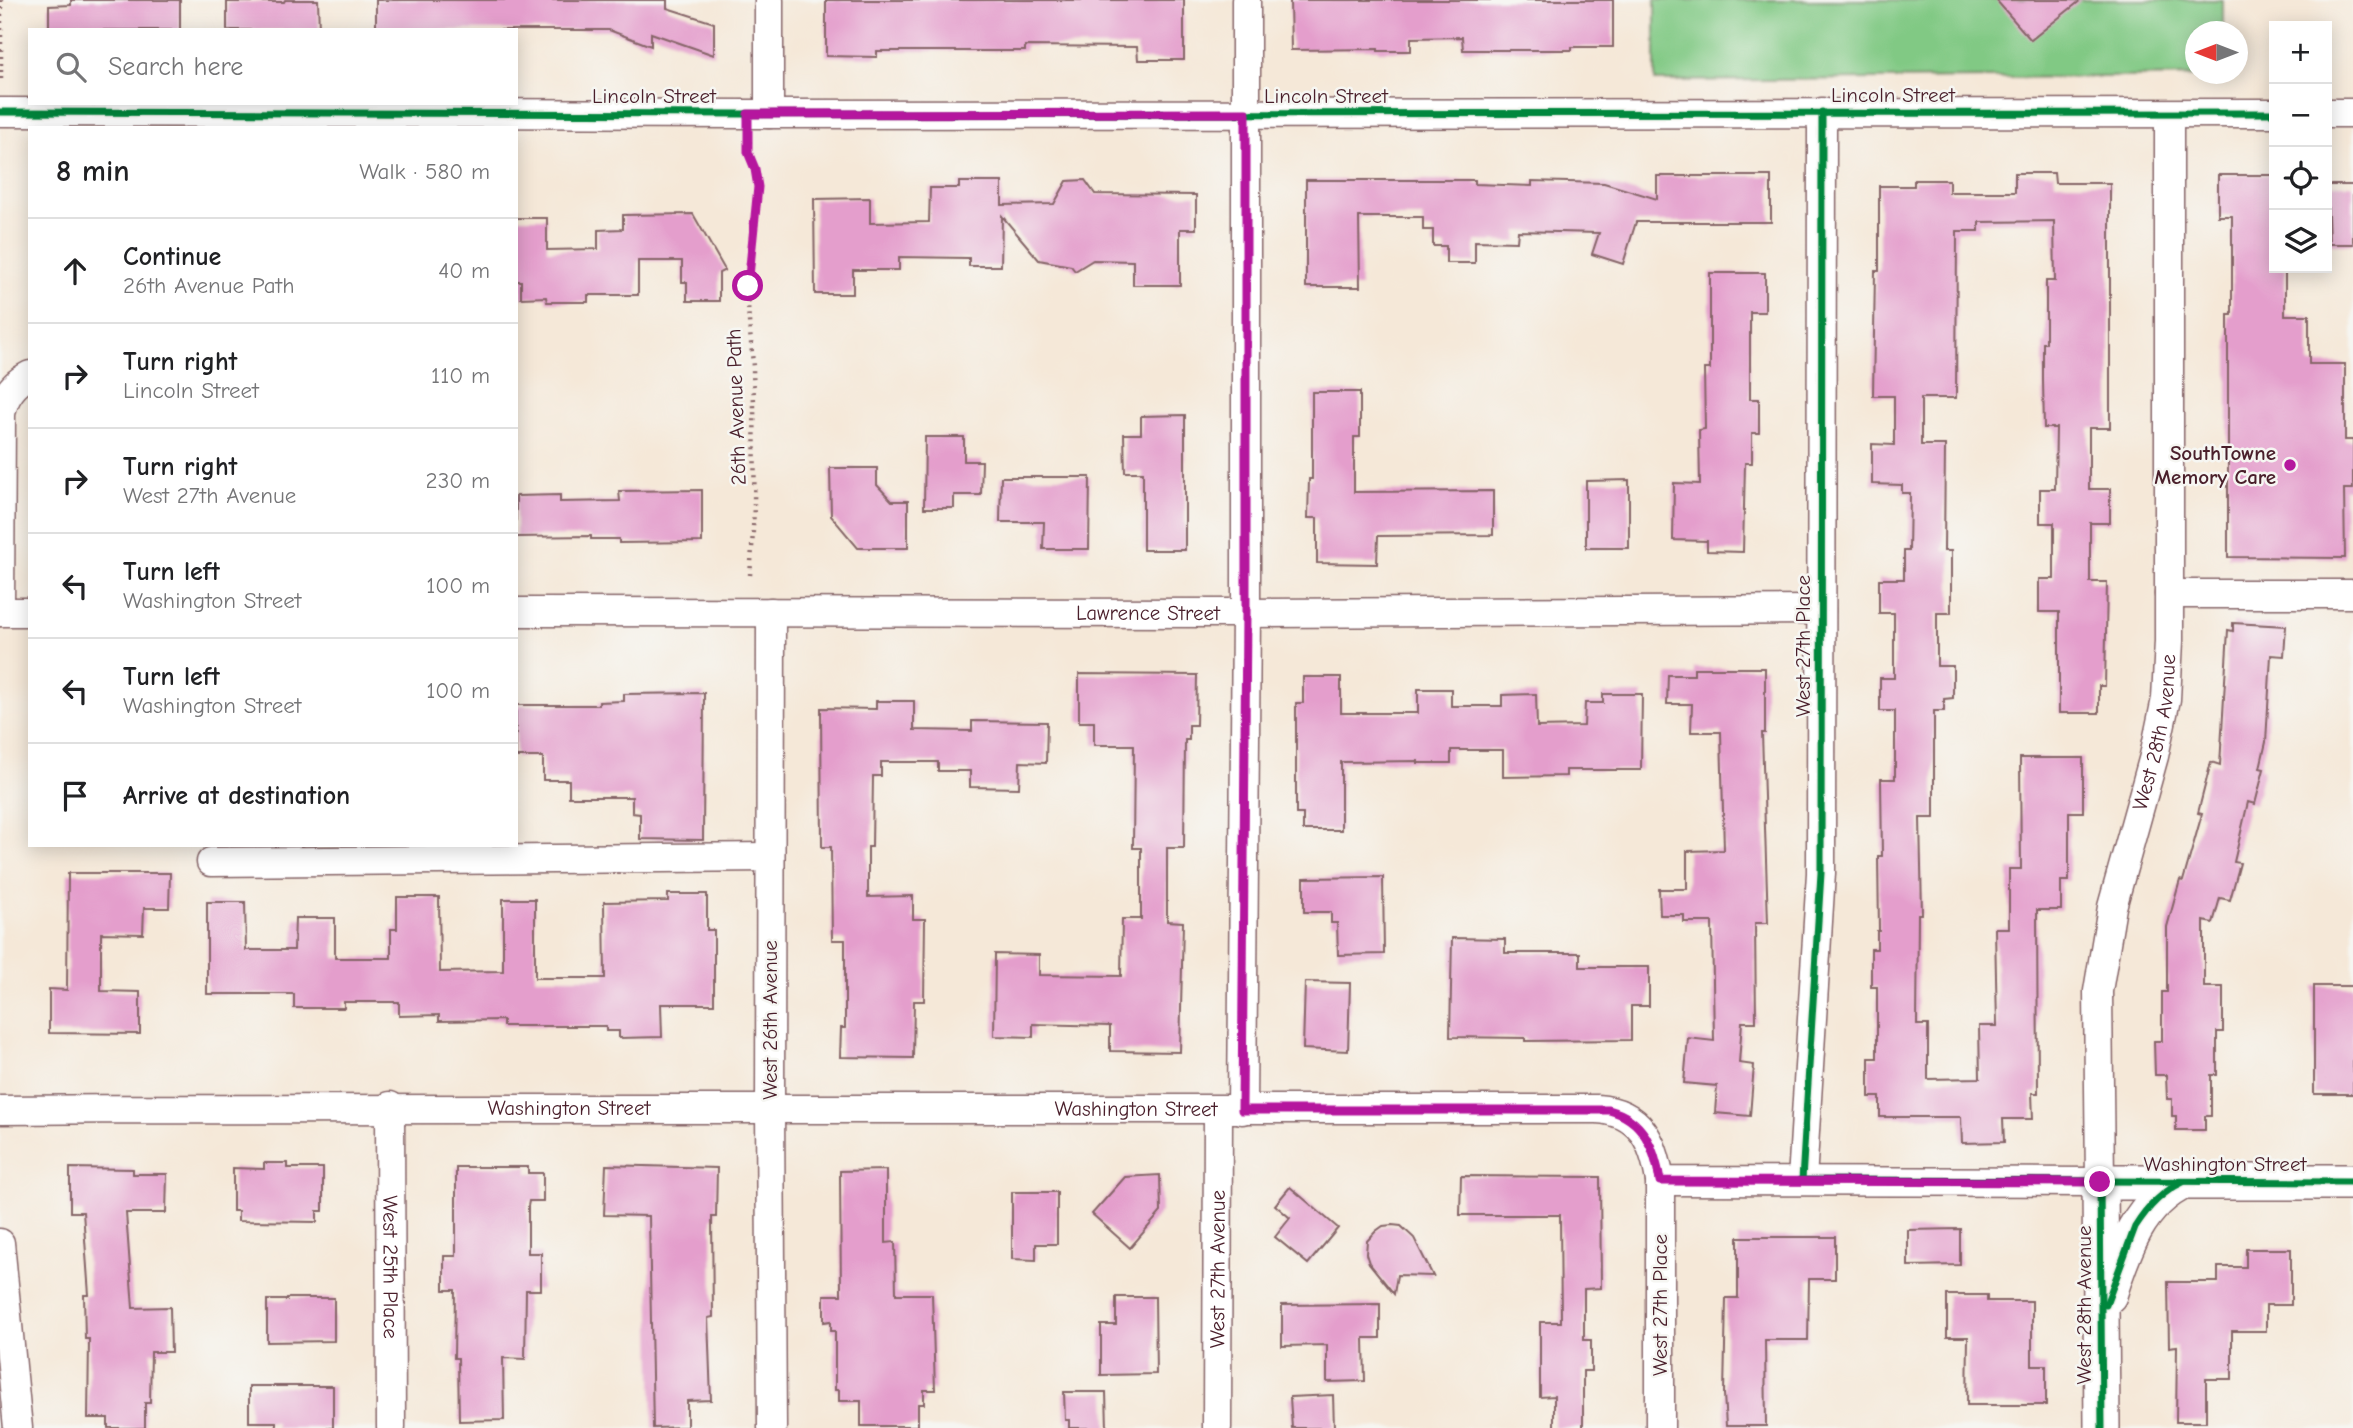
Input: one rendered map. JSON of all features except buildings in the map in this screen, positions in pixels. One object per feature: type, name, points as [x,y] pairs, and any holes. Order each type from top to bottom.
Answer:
[{"type":"main road","points":[[2101,1322],[2113,1283],[2142,1215],[2169,1189],[2185,1181]]},
{"type":"main road","name":"Washington Street","points":[[2100,1182],[2351,1181]]},
{"type":"main road","name":"West 28th Avenue","points":[[2100,1182],[2102,1428]]},
{"type":"street","points":[[759,114],[769,0]]},
{"type":"street","name":"West 27th Avenue","points":[[1217,1428],[1246,613],[1246,0]]},
{"type":"street","name":"Lincoln Street","points":[[1,112],[2269,113]]},
{"type":"street","name":"West 27th Place","points":[[1802,1180],[1821,873],[1822,112]]},
{"type":"street","points":[[2332,113],[2353,113]]},
{"type":"street","name":"West 28th Avenue","points":[[2100,1182],[2098,991],[2112,907],[2154,756],[2166,699],[2169,594],[2169,114]]},
{"type":"street","points":[[28,376],[6,397],[1,414],[0,612],[28,612]]},
{"type":"street","points":[[2169,594],[2353,594]]},
{"type":"street","name":"Lawrence Street","points":[[518,612],[1246,613],[1821,610]]},
{"type":"street","name":"West 26th Avenue","points":[[771,612],[769,1108],[772,1428]]},
{"type":"street","points":[[211,862],[769,857]]},
{"type":"street","name":"Washington Street","points":[[0,1110],[390,1106],[1609,1110],[1621,1113],[1643,1131],[1654,1153],[1660,1181],[2100,1182]]},
{"type":"street","name":"West 25th Place","points":[[390,1106],[391,1428]]},
{"type":"street","name":"West 27th Place","points":[[1660,1181],[1660,1428]]},
{"type":"street","points":[[0,1243],[6,1360],[18,1428]]},
{"type":"path","points":[[1,0],[1,112]]},
{"type":"green space","points":[[1655,0],[2223,0],[2223,21],[2185,21],[2185,76],[1655,81]]},
{"type":"cycle path","points":[[0,112],[2269,113]]},
{"type":"cycle path","points":[[1822,112],[1821,873],[1802,1180],[2353,1182]]},
{"type":"cycle path","points":[[2100,1182],[2102,1428]]},
{"type":"cycle path","points":[[2106,1305],[2135,1227],[2156,1201],[2183,1182]]},
{"type":"place","name":"SouthTowne Memory Care","points":[[2290,465]]},
{"type":"route","points":[[748,286],[758,187],[748,152],[748,114],[1246,113],[1242,1110],[1609,1110],[1621,1113],[1643,1131],[1657,1161],[1660,1181],[2100,1182]]}]
